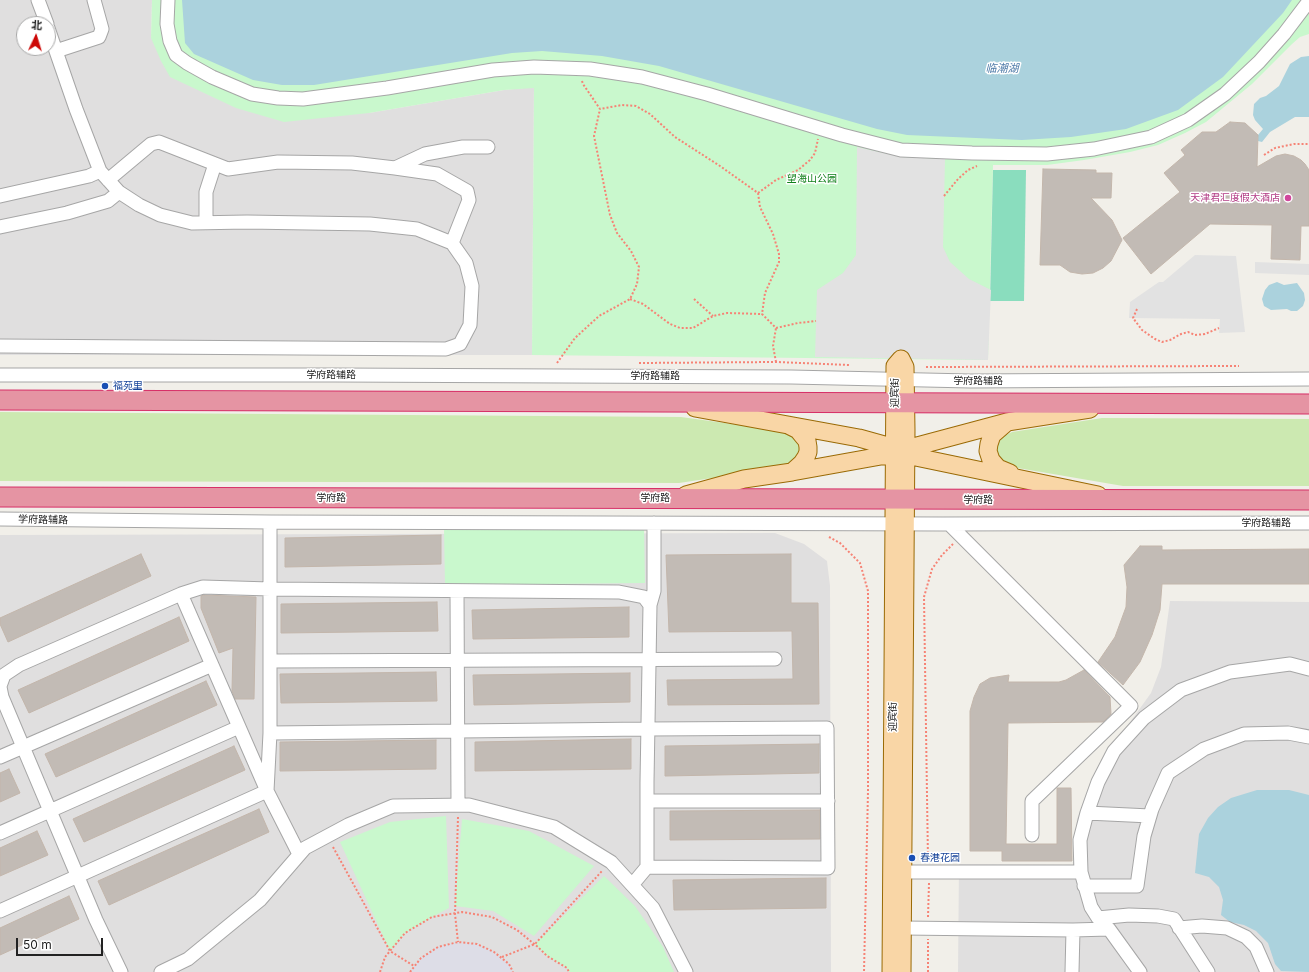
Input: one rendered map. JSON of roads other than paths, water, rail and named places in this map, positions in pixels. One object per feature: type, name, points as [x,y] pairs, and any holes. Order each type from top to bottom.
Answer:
[{"type":"highway","points":[[0,400],[1309,404]]},
{"type":"highway","name":"学府路","points":[[0,497],[1309,500]]},
{"type":"main road","name":"迎宾街","points":[[891,972],[900,500],[900,380]]},
{"type":"main road","points":[[666,402],[860,438],[900,452],[1030,481],[1125,500]]},
{"type":"main road","points":[[674,498],[744,479],[792,472],[900,452],[1007,422],[1121,404]]},
{"type":"main road","points":[[1007,422],[992,435],[988,451],[991,460],[998,468],[1030,481]]},
{"type":"main road","points":[[785,424],[798,430],[807,442],[808,447],[806,457],[792,472]]},
{"type":"main road","name":"迎宾街","points":[[899,524],[903,872],[902,972]]},
{"type":"street","points":[[38,0],[44,16]]},
{"type":"street","points":[[0,346],[446,349],[460,344],[470,325],[472,286],[466,263],[452,243],[417,229],[370,224],[247,222],[192,223],[160,215],[139,205],[119,192],[104,175],[76,109],[56,51],[98,37],[102,29],[94,0]]},
{"type":"street","points":[[168,0],[168,30],[170,41],[176,55],[212,77],[252,94],[278,98],[303,99],[372,90],[493,70],[534,66],[579,68],[642,77],[707,94],[820,129],[901,150],[1048,154],[1094,149],[1151,137],[1182,123],[1225,94],[1259,62],[1284,34],[1309,1]]},
{"type":"street","points":[[0,196],[89,176],[104,175],[151,144],[159,142],[228,169],[278,162],[352,163],[437,174],[467,190],[469,200],[452,243]]},
{"type":"street","points":[[395,168],[425,154],[463,147],[488,147]]},
{"type":"street","points":[[206,222],[206,192],[215,164]]},
{"type":"street","points":[[0,227],[67,213],[108,201],[119,192]]},
{"type":"street","name":"学府路辅路","points":[[0,375],[791,377],[900,380],[1309,379]]},
{"type":"street","name":"学府路辅路","points":[[0,519],[270,522],[899,524],[1309,523]]},
{"type":"street","points":[[268,791],[270,733],[270,522]]},
{"type":"street","points":[[632,885],[647,868],[648,661],[650,604],[654,591],[654,523]]},
{"type":"street","points":[[949,524],[1131,706],[1032,801],[1032,835]]},
{"type":"street","points":[[121,972],[96,920],[2,697],[0,686],[4,674],[19,665],[181,594],[203,587],[619,592],[644,597],[650,604]]},
{"type":"street","points":[[457,591],[458,805]]},
{"type":"street","points":[[181,594],[268,791],[299,854]]},
{"type":"street","points":[[270,661],[648,661],[775,659]]},
{"type":"street","points":[[1140,972],[1091,907],[1080,872],[1080,840],[1087,813],[1098,782],[1114,751],[1144,718],[1181,690],[1230,672],[1290,664],[1309,668]]},
{"type":"street","points":[[0,757],[212,665]]},
{"type":"street","points":[[0,833],[240,727]]},
{"type":"street","points":[[270,733],[827,728],[828,868],[647,868]]},
{"type":"street","points":[[1084,886],[1137,886],[1144,836],[1150,816],[1168,773],[1204,749],[1244,734],[1288,733],[1309,737]]},
{"type":"street","points":[[0,910],[78,877],[268,791]]},
{"type":"street","points":[[647,801],[828,801]]},
{"type":"street","points":[[161,972],[188,959],[260,900],[305,848],[348,825],[394,806],[458,805],[469,805],[554,827],[611,862],[653,908],[686,972]]},
{"type":"street","points":[[1087,813],[1150,816]]},
{"type":"street","points":[[903,872],[1080,872]]},
{"type":"street","points":[[1098,918],[1129,915],[1158,916],[1174,919],[1208,972]]},
{"type":"street","points":[[1179,928],[1202,926],[1227,928],[1246,937],[1256,947],[1267,972]]},
{"type":"street","points":[[903,928],[1109,929]]},
{"type":"street","points":[[1072,972],[1073,930]]},
{"type":"water","name":"临潮湖","points":[[182,0],[1292,0],[1283,13],[1223,77],[1178,110],[1126,129],[1071,137],[1022,140],[907,135],[877,129],[659,66],[602,56],[542,51],[512,53],[314,85],[282,85],[253,80],[194,54],[185,43]]},
{"type":"water","points":[[1309,56],[1309,117],[1295,117],[1270,132],[1262,142],[1258,141],[1258,135],[1263,129],[1255,120],[1253,115],[1254,104],[1260,98],[1266,96],[1279,86],[1290,64],[1301,57]]},
{"type":"water","points":[[1277,282],[1284,285],[1297,283],[1304,293],[1305,300],[1303,306],[1297,311],[1291,311],[1287,309],[1271,310],[1264,306],[1262,299],[1265,290],[1269,285]]},
{"type":"water","points":[[1257,790],[1289,790],[1309,795],[1309,972],[1281,971],[1275,964],[1268,943],[1256,931],[1244,925],[1230,922],[1221,915],[1223,900],[1219,887],[1209,877],[1195,873],[1199,834],[1208,818],[1218,807],[1231,798]]},
{"type":"place","name":"天津君汇度假大酒店","points":[[1288,198]]},
{"type":"place","name":"福苑里","points":[[105,386]]},
{"type":"place","name":"春港花园","points":[[912,858]]},
{"type":"park label","name":"望海山公园","points":[[812,179]]}]
